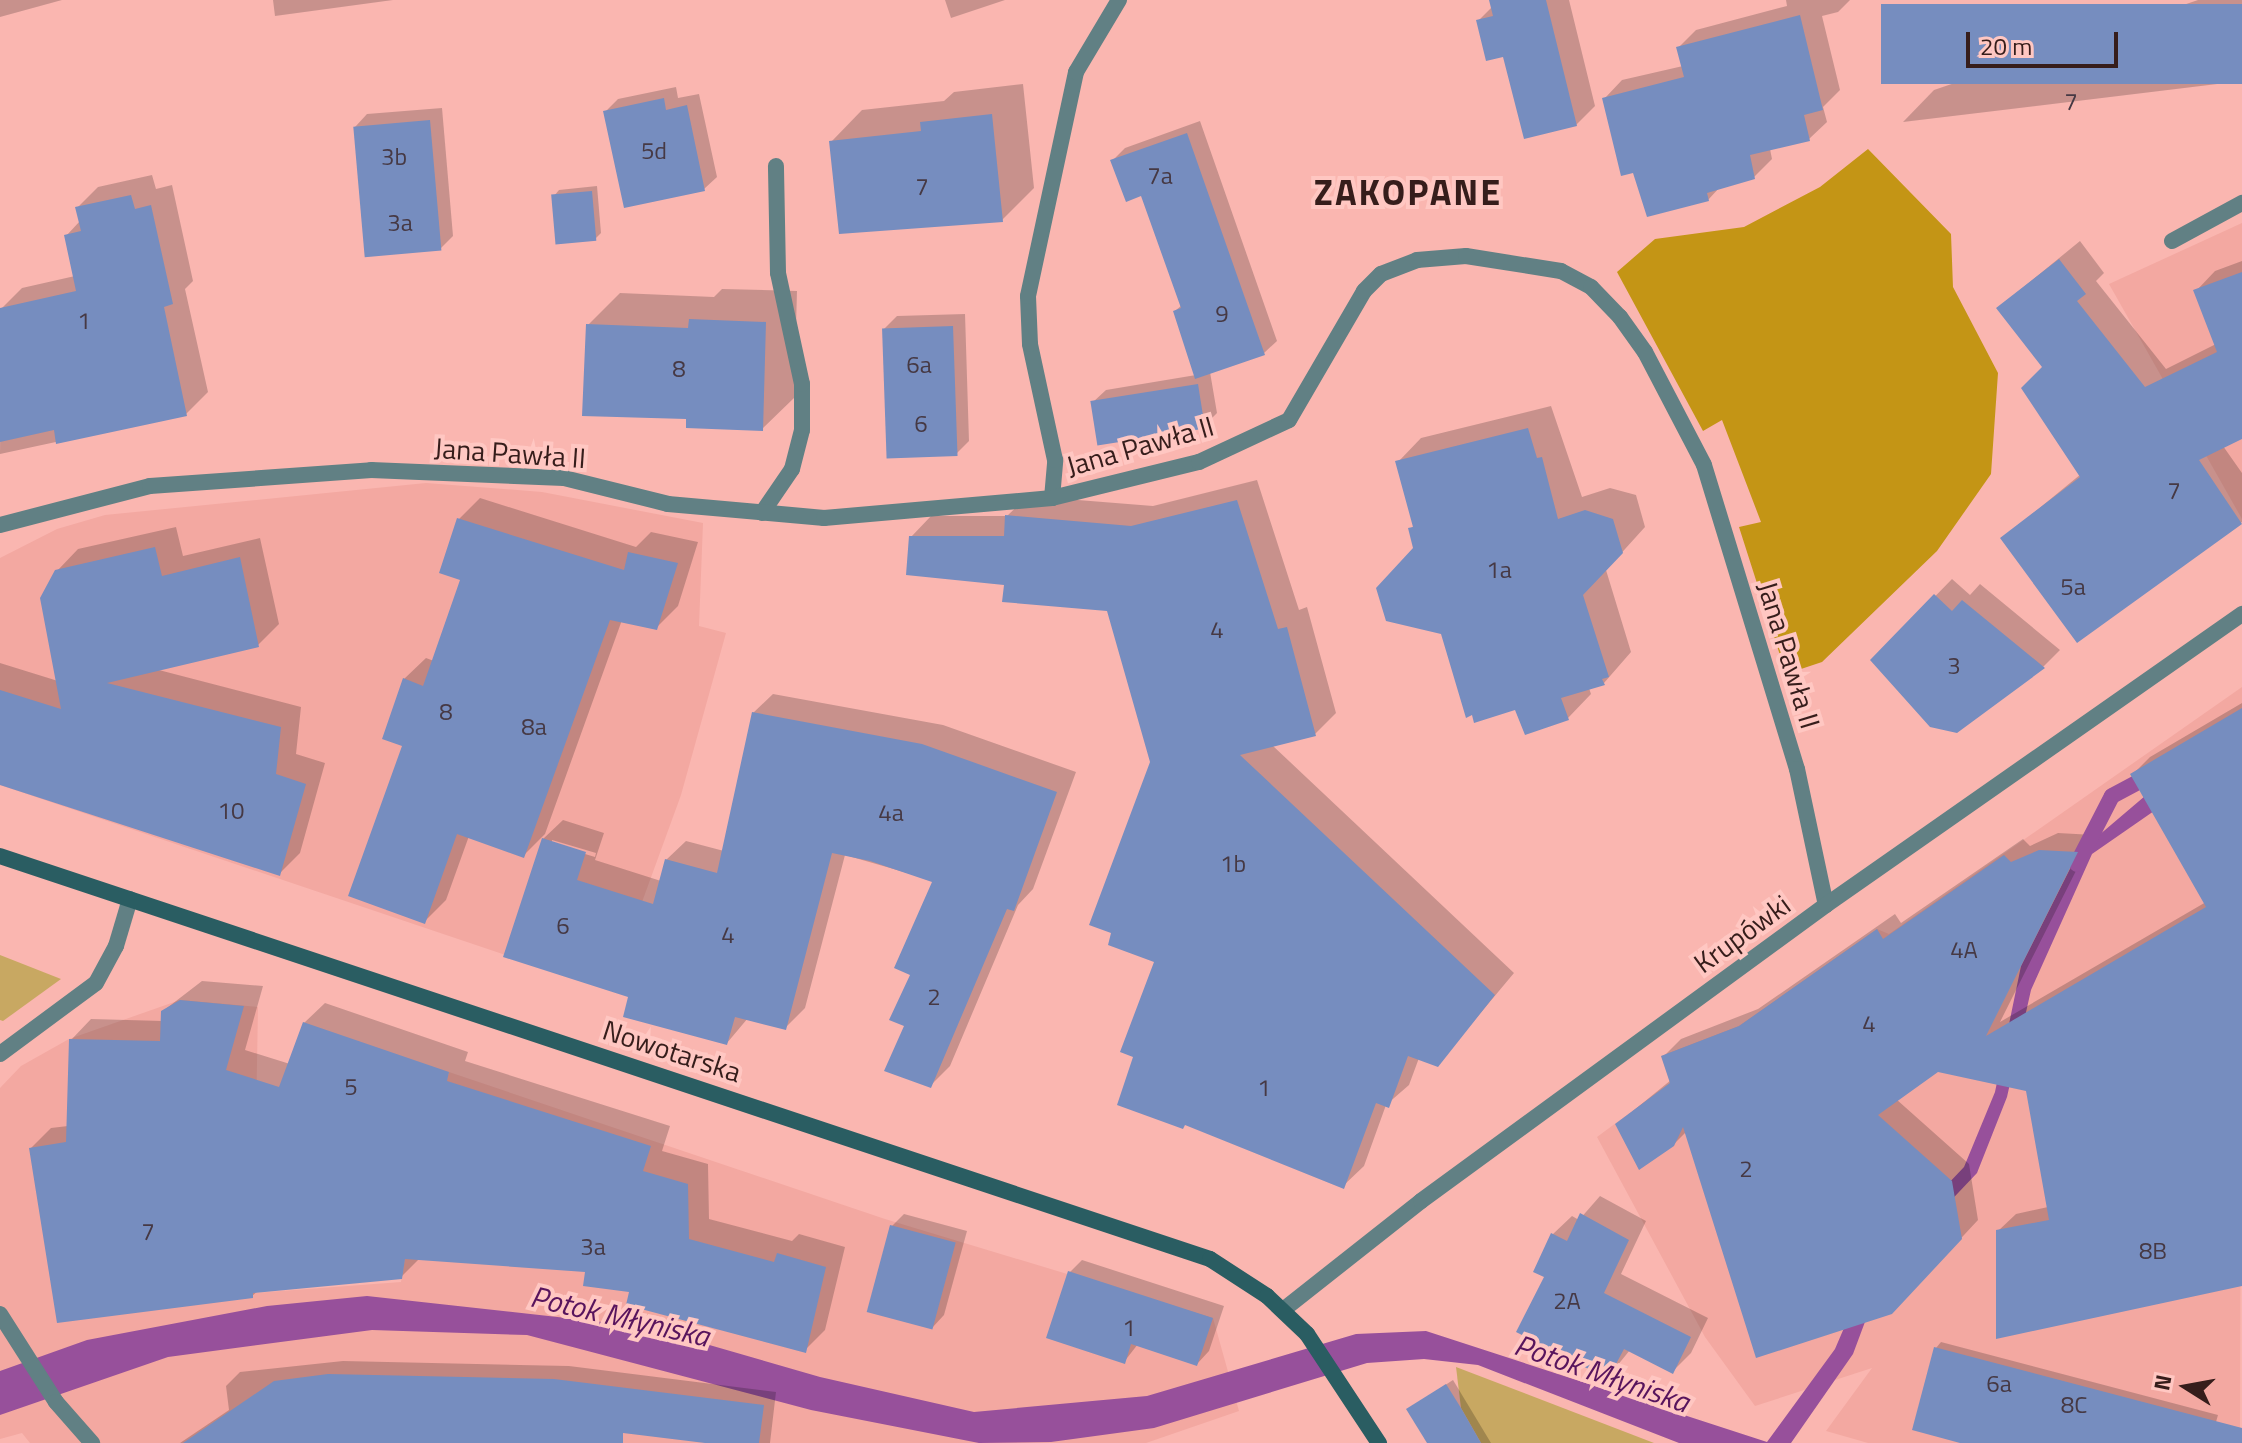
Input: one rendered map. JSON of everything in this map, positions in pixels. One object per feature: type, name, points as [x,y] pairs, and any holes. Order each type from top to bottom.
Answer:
[{"type":"main road","name":"Nowotarska","points":[[0,858],[1172,1244],[1233,1272],[1283,1310],[1307,1334],[1350,1394],[1379,1443]]},
{"type":"street","points":[[1052,498],[1055,460],[1030,344],[1028,296],[1076,72],[1119,0]]},
{"type":"street","points":[[762,513],[792,469],[802,430],[802,384],[778,273],[776,166]]},
{"type":"street","points":[[2172,241],[2242,203]]},
{"type":"street","name":"Jana Pawła II","points":[[0,525],[150,486],[371,470],[564,478],[668,504],[824,518],[1052,498],[1199,462],[1289,420],[1364,291],[1381,274],[1417,260],[1466,256],[1561,271],[1591,287],[1620,317],[1645,352],[1704,465],[1797,769],[1826,905]]},
{"type":"street","name":"Krupówki","points":[[1283,1310],[1421,1201],[1826,905],[2242,614]]},
{"type":"street","points":[[0,1054],[96,983],[116,946],[130,899]]},
{"type":"street","points":[[0,1314],[56,1402],[92,1443]]},
{"type":"shaded area","points":[[1868,149],[1951,234],[1953,287],[1998,373],[1991,474],[1937,551],[1822,662],[1786,674],[1739,527],[1761,522],[1722,420],[1703,431],[1617,272],[1655,239],[1744,227],[1820,187]]},
{"type":"shaded area","points":[[2242,223],[2242,519],[2109,284]]},
{"type":"shaded area","points":[[426,483],[542,492],[703,523],[699,626],[726,633],[681,795],[610,990],[0,785],[0,558],[57,529],[105,515]]},
{"type":"shaded area","points":[[2242,687],[2240,1443],[1868,1443],[1826,1431],[1872,1368],[1755,1406],[1705,1337],[1597,1137],[1670,1083],[1661,1056],[1739,1026],[1877,929],[1889,934]]},
{"type":"shaded area","points":[[2232,722],[2242,750],[2092,854],[2031,990],[2007,1097],[1977,1173],[1884,1271],[1853,1354],[1791,1443],[1679,1443],[1478,1365],[1424,1359],[1367,1363],[1154,1428],[1051,1442],[979,1443],[811,1410],[527,1335],[372,1330],[168,1357],[0,1415],[0,1371],[87,1340],[267,1306],[367,1296],[647,1327],[820,1377],[974,1412],[1147,1396],[1356,1334],[1426,1331],[1767,1442],[1835,1349],[1871,1265],[1964,1167],[1995,1092],[2021,966],[2078,853]]},
{"type":"shaded area","points":[[0,955],[61,979],[3,1021],[0,1020]]},
{"type":"shaded area","points":[[180,1000],[258,1007],[253,1293],[401,1282],[417,1190],[449,1072],[885,1219],[1213,1318],[1239,1411],[1146,1443],[30,1443],[22,1433],[0,1439],[0,1088],[21,1066],[69,1039]]},
{"type":"shaded area","points":[[1456,1367],[1654,1443],[1481,1443],[1461,1408]]},
{"type":"building","points":[[1489,0],[1546,0],[1577,126],[1524,139],[1503,57],[1486,61],[1476,20],[1493,16]]},
{"type":"building","points":[[1881,4],[2242,4],[2242,84],[1881,84]]},
{"type":"building","points":[[1800,15],[1823,110],[1804,115],[1810,141],[1750,155],[1755,179],[1707,193],[1709,201],[1647,217],[1633,173],[1621,176],[1602,98],[1684,77],[1676,47]]},
{"type":"building","points":[[664,98],[666,110],[687,105],[705,191],[624,208],[603,111]]},
{"type":"building","points":[[992,114],[1003,222],[839,234],[829,141],[921,131],[920,122]]},
{"type":"building","points":[[430,120],[441,251],[365,257],[353,127]]},
{"type":"building","points":[[1187,133],[1265,355],[1195,379],[1173,311],[1181,308],[1141,196],[1126,202],[1110,160]]},
{"type":"building","points":[[592,191],[596,241],[556,244],[551,195]]},
{"type":"building","points":[[131,195],[135,209],[151,205],[173,304],[164,307],[187,416],[56,444],[54,430],[0,442],[0,308],[76,291],[64,235],[81,231],[75,207]]},
{"type":"building","points":[[2059,259],[2086,294],[2077,301],[2145,387],[2217,352],[2193,290],[2242,272],[2242,439],[2199,460],[2242,524],[2077,643],[2000,538],[2080,477],[2021,388],[2042,367],[1996,308]]},
{"type":"building","points":[[689,319],[766,322],[763,431],[686,428],[686,419],[582,416],[586,324],[688,328]]},
{"type":"building","points":[[953,326],[958,456],[887,458],[882,328]]},
{"type":"building","points":[[1198,384],[1205,428],[1097,445],[1090,401]]},
{"type":"building","points":[[1528,428],[1537,458],[1542,457],[1558,519],[1585,510],[1613,519],[1623,553],[1583,595],[1609,677],[1602,679],[1605,685],[1561,698],[1569,720],[1525,735],[1515,710],[1474,723],[1472,715],[1466,718],[1441,634],[1386,621],[1376,588],[1413,548],[1408,528],[1413,527],[1395,461]]},
{"type":"building","points":[[1237,500],[1278,629],[1287,627],[1316,736],[1240,755],[1495,995],[1438,1067],[1408,1056],[1389,1108],[1376,1103],[1344,1189],[1185,1125],[1183,1129],[1117,1105],[1133,1057],[1120,1052],[1154,962],[1108,945],[1111,933],[1089,925],[1150,762],[1107,611],[1002,602],[1004,585],[906,575],[909,536],[1004,536],[1005,515],[1131,526]]},
{"type":"building","points":[[457,518],[624,570],[628,552],[678,563],[657,630],[610,620],[524,858],[457,834],[425,924],[348,896],[402,746],[382,739],[403,678],[423,686],[460,580],[439,573]]},
{"type":"building","points":[[155,547],[162,576],[240,557],[259,647],[107,683],[281,727],[276,774],[306,784],[280,876],[0,785],[0,690],[61,709],[40,598],[55,570]]},
{"type":"building","points":[[1934,594],[1952,611],[1962,600],[2045,668],[1957,733],[1930,727],[1870,660]]},
{"type":"building","points":[[2242,708],[2242,1286],[1996,1339],[1996,1230],[2049,1220],[2026,1091],[1938,1072],[1878,1115],[1952,1181],[1962,1239],[1892,1314],[1756,1358],[1683,1127],[1674,1146],[1639,1170],[1615,1124],[1670,1083],[1661,1056],[1739,1026],[1877,929],[1883,939],[2004,855],[2011,862],[2039,850],[2078,852],[1986,1036],[2206,907],[2130,774]]},
{"type":"building","points":[[752,712],[922,744],[1057,792],[1014,911],[1007,909],[931,1088],[884,1071],[904,1026],[889,1020],[910,975],[894,968],[932,882],[870,861],[832,853],[786,1030],[735,1017],[727,1045],[623,1017],[628,997],[503,957],[542,838],[586,852],[577,880],[653,904],[665,859],[717,873]]},
{"type":"building","points":[[180,1000],[244,1006],[226,1070],[279,1087],[303,1022],[449,1072],[447,1081],[651,1146],[643,1171],[688,1184],[689,1239],[774,1262],[777,1253],[826,1267],[806,1353],[626,1305],[629,1292],[583,1286],[585,1272],[405,1259],[402,1279],[253,1293],[253,1298],[57,1323],[29,1148],[66,1142],[69,1039],[160,1041],[161,1011]]},
{"type":"building","points":[[1580,1213],[1629,1240],[1604,1293],[1691,1337],[1673,1374],[1624,1349],[1608,1379],[1516,1332],[1544,1277],[1533,1272],[1551,1233],[1567,1241]]},
{"type":"building","points":[[890,1225],[956,1243],[932,1330],[867,1312]]},
{"type":"building","points":[[1068,1271],[1213,1318],[1197,1366],[1131,1344],[1125,1364],[1046,1338]]},
{"type":"building","points":[[1934,1347],[2242,1428],[2242,1443],[1960,1443],[1912,1430]]},
{"type":"building","points":[[328,1374],[554,1379],[764,1405],[759,1443],[705,1443],[623,1433],[623,1443],[183,1443],[274,1381]]},
{"type":"building","points":[[1446,1384],[1481,1443],[1427,1443],[1406,1409]]},
{"type":"waterway","points":[[2077,864],[2112,796],[2135,784]]},
{"type":"district","name":"ZAKOPANE","points":[[1408,192]]},
{"type":"water label","name":"Potok Młyniska","points":[[620,1316]]},
{"type":"water label","name":"Potok Młyniska","points":[[1602,1373]]}]
